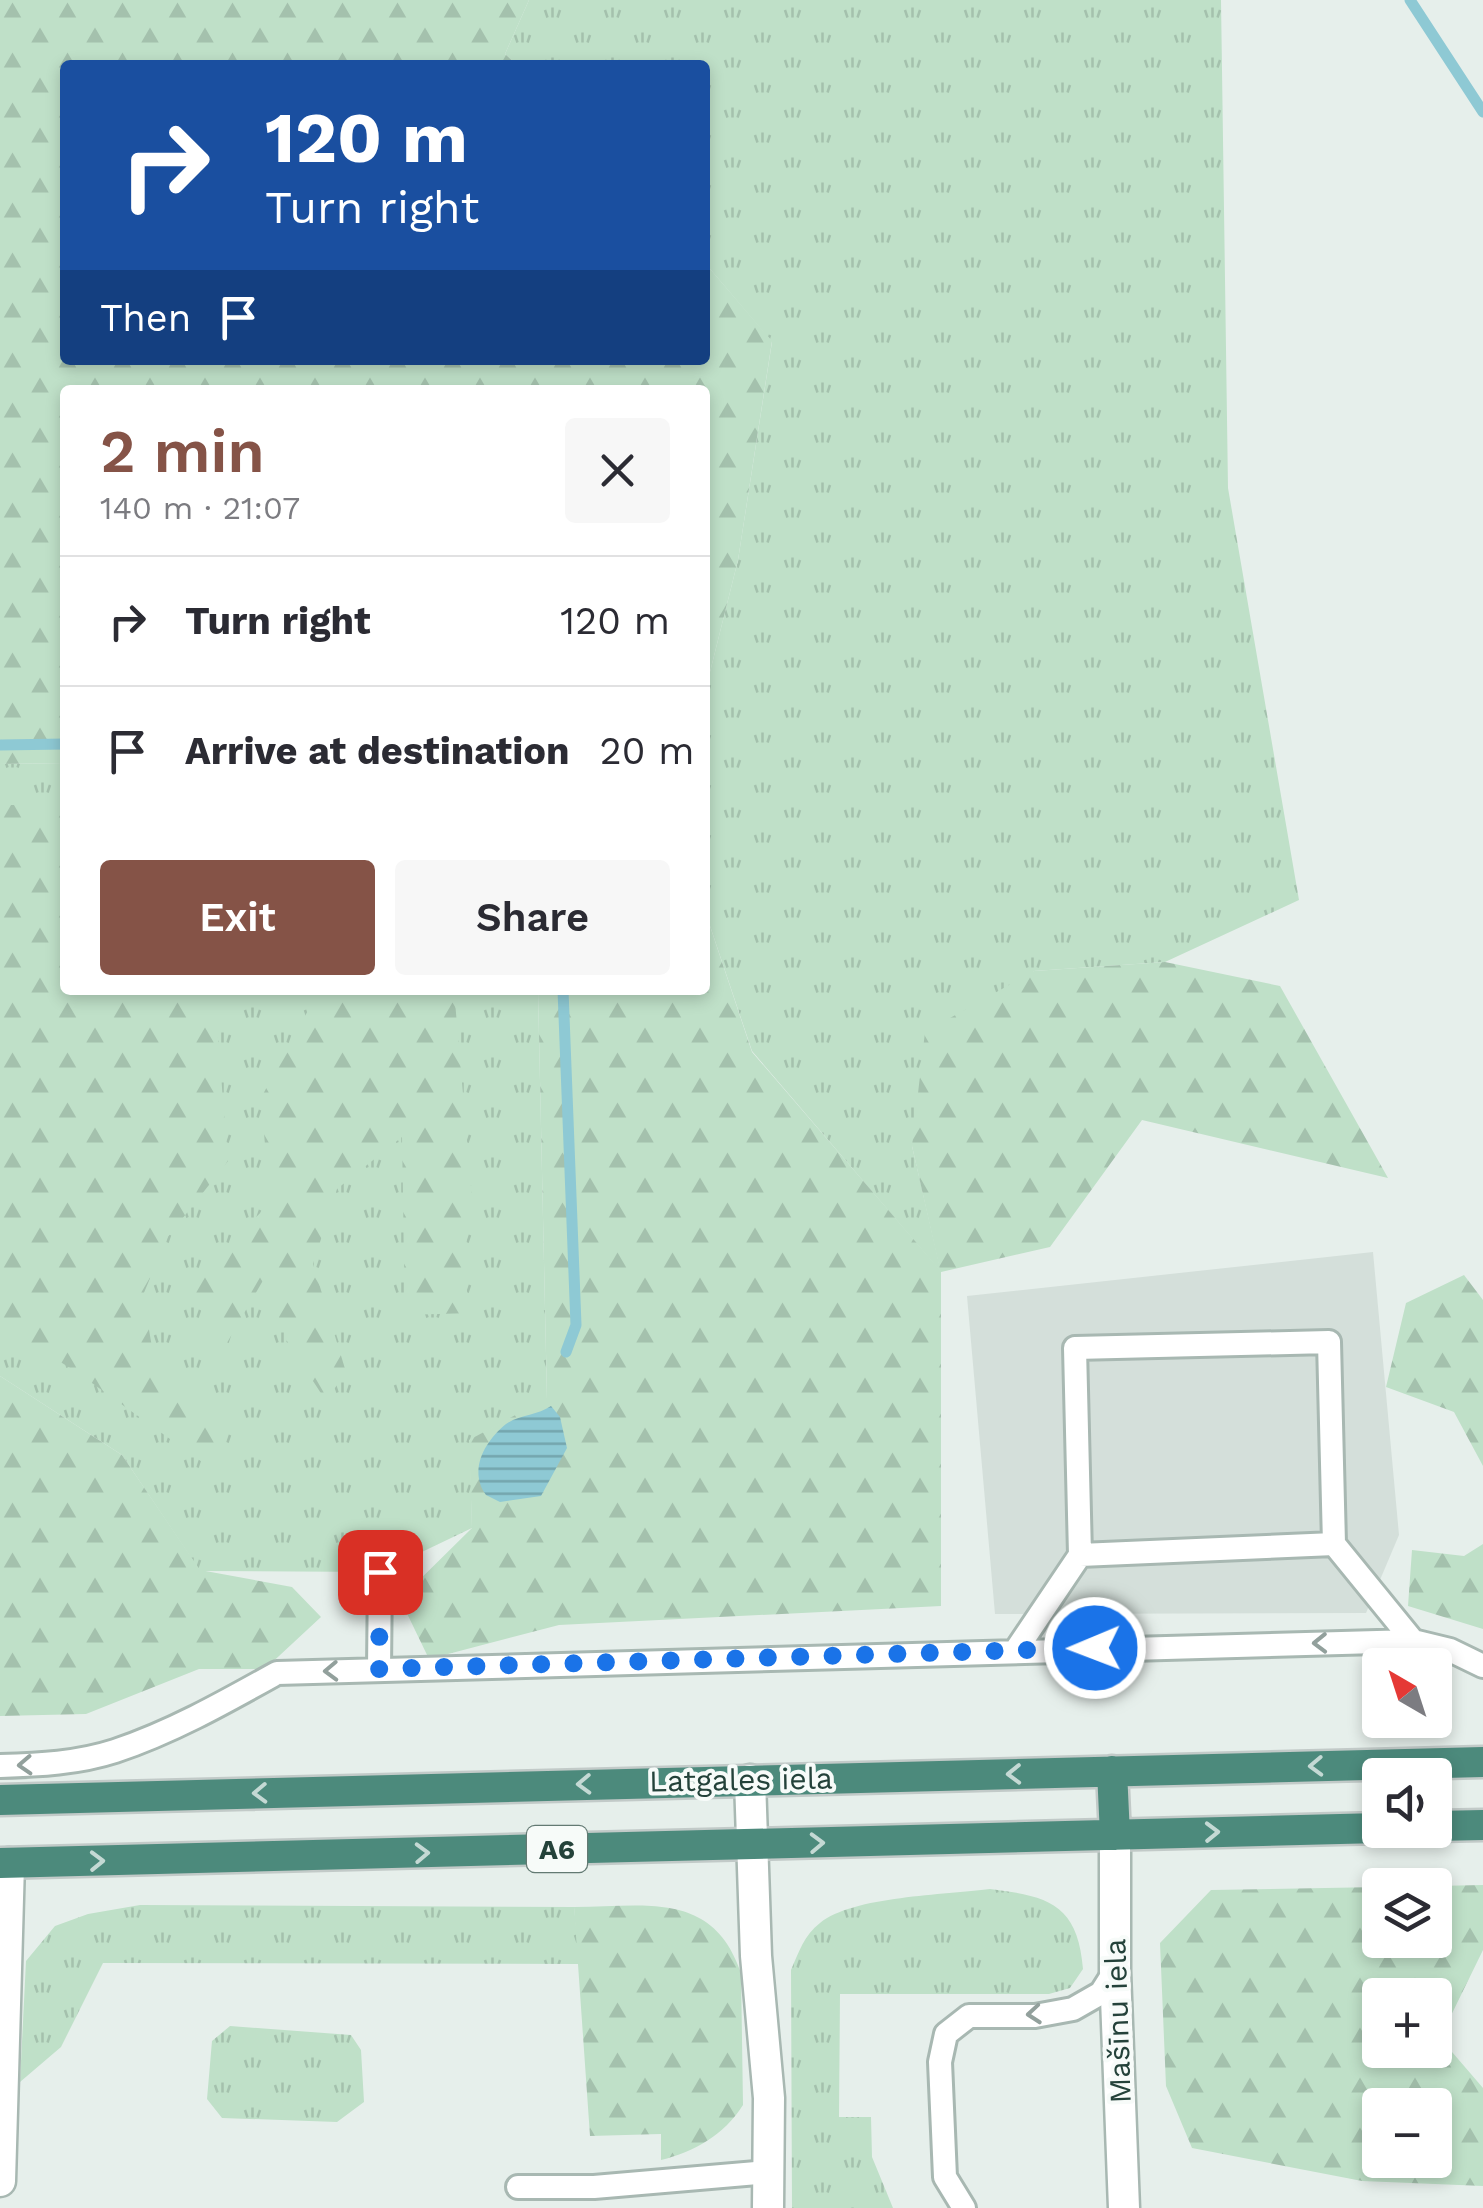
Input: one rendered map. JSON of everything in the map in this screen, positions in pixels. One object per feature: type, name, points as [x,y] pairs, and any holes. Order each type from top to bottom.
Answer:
[{"type":"highway","name":"Latgales iela","points":[[0,1800],[1483,1762]]},
{"type":"highway","points":[[1112,1772],[1115,1834]]},
{"type":"highway","points":[[1452,1826],[1483,1825]]},
{"type":"highway","name":"A6","points":[[5,1863],[1362,1828]]},
{"type":"street","points":[[750,1780],[750,1844],[768,2098],[768,2208]]},
{"type":"street","name":"Mašīnu iela","points":[[1115,1834],[1119,2199]]},
{"type":"street","points":[[0,2177],[5,1863]]},
{"type":"lane","points":[[1016,1650],[1080,1555],[1076,1348],[1329,1342],[1334,1544],[1413,1641]]},
{"type":"lane","points":[[1080,1555],[1334,1544]]},
{"type":"lane","points":[[379,1669],[380,1572]]},
{"type":"lane","points":[[0,1766],[58,1764],[114,1752],[219,1705],[276,1673],[1413,1641],[1450,1650],[1483,1666]]},
{"type":"lane","points":[[964,2208],[945,2176],[940,2062],[946,2034],[969,2016],[1035,2016],[1073,2008],[1101,1994],[1115,1972]]},
{"type":"lane","points":[[518,2187],[594,2187],[768,2172]]},
{"type":"shaded area","points":[[1373,1252],[1399,1535],[1366,1613],[995,1614],[967,1296]]},
{"type":"green space","points":[[0,0],[529,0],[505,54],[512,60],[60,60],[60,365],[710,365],[710,269],[772,341],[738,560],[710,672],[710,385],[60,385],[60,763],[0,764]]},
{"type":"green space","points":[[529,0],[1221,0],[1228,488],[1299,900],[1165,962],[1034,971],[912,1146],[941,1272],[752,1051],[710,926],[710,672],[738,560],[772,342],[710,269],[710,60],[512,60],[505,54]]},
{"type":"green space","points":[[60,763],[60,995],[538,995],[547,1399],[470,1440],[472,1528],[380,1572],[200,1571],[122,1455],[0,1376],[0,764]]},
{"type":"green space","points":[[0,805],[60,805],[60,995],[214,995],[228,1161],[167,1238],[143,1295],[153,1353],[171,1375],[230,1425],[216,1472],[78,1373],[0,1324]]},
{"type":"green space","points":[[710,926],[752,1052],[940,1270],[912,1146],[925,1032],[1034,971],[1165,962],[1280,986],[1388,1178],[1142,1120],[1050,1247],[941,1272],[941,1606],[559,1625],[429,1659],[400,1599],[472,1528],[469,1440],[547,1398],[538,995],[710,995]]},
{"type":"green space","points":[[316,995],[454,995],[472,1198],[463,1269],[471,1313],[405,1315],[402,1137],[337,1189],[313,1264],[346,1372],[326,1401],[287,1341],[265,1277],[220,1355],[190,1284],[270,1203],[261,1098]]},
{"type":"green space","points":[[1464,1275],[1483,1300],[1483,1466],[1454,1412],[1386,1387],[1406,1303]]},
{"type":"green space","points":[[0,1376],[122,1455],[200,1570],[292,1587],[321,1617],[265,1669],[199,1669],[86,1714],[0,1716]]},
{"type":"green space","points":[[1483,1544],[1483,1629],[1408,1606],[1412,1550],[1464,1556]]},
{"type":"green space","points":[[1483,1885],[1483,1950],[1452,2013],[1452,1978],[1362,1978],[1362,2068],[1452,2068],[1452,2052],[1483,2088],[1483,2186],[1362,2181],[1192,2148],[1166,2086],[1160,1943],[1211,1890],[1362,1887],[1362,1958],[1452,1958],[1452,1886]]},
{"type":"green space","points":[[990,1889],[1028,1895],[1056,1907],[1075,1930],[1083,1969],[1070,1988],[1049,1994],[840,1994],[839,2117],[871,2117],[872,2157],[893,2208],[792,2208],[791,1970],[806,1938],[820,1923],[854,1907]]},
{"type":"green space","points":[[140,1905],[574,1907],[580,1964],[103,1963],[61,2047],[20,2082],[26,1961],[55,1926],[88,1914]]},
{"type":"green space","points":[[574,1907],[674,1909],[713,1928],[729,1946],[741,1973],[743,2105],[727,2125],[696,2147],[661,2160],[661,2134],[590,2136]]},
{"type":"green space","points":[[230,2026],[351,2035],[361,2050],[364,2102],[337,2122],[222,2118],[207,2099],[212,2041]]},
{"type":"water","points":[[551,1406],[560,1417],[567,1448],[541,1496],[500,1502],[486,1495],[479,1466],[491,1439],[511,1421]]},
{"type":"waterway","points":[[1410,0],[1483,112]]},
{"type":"waterway","points":[[0,745],[60,744]]},
{"type":"waterway","points":[[563,995],[576,1325],[566,1352]]},
{"type":"route","points":[[380,1572],[379,1669],[1095,1648]]}]
